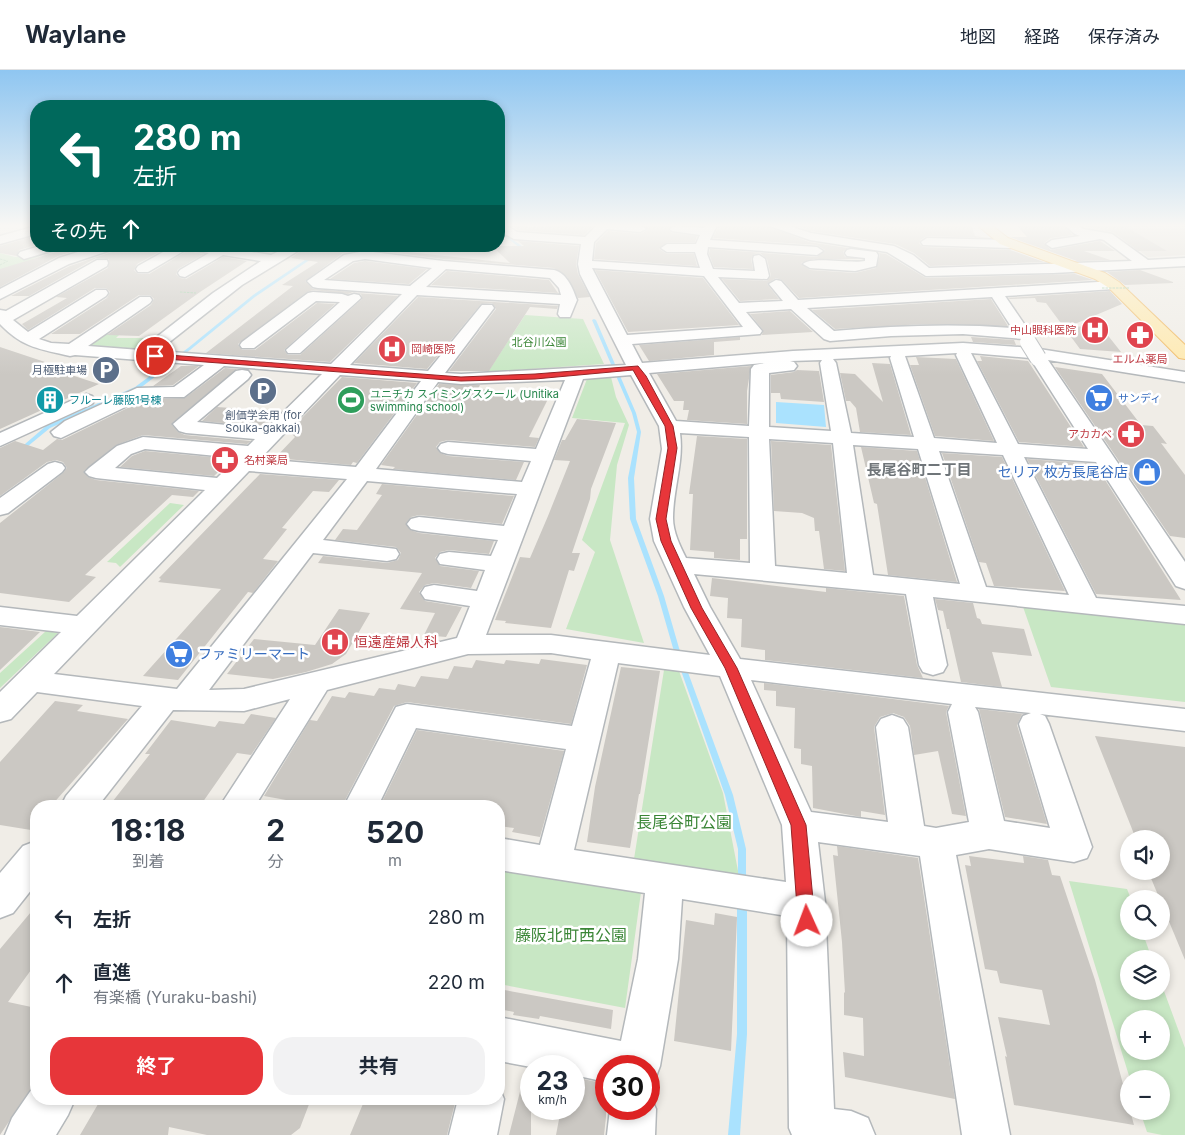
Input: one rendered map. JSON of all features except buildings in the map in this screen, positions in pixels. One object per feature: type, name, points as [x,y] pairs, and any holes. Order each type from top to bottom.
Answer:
[{"type":"main road","points":[[1098,275],[1108,287],[1185,354]]},
{"type":"street","points":[[0,295],[38,275]]},
{"type":"street","points":[[80,275],[2,317],[18,337],[36,345],[70,350],[433,377],[493,379],[576,374],[754,331],[711,275]]},
{"type":"street","points":[[142,356],[248,275]]},
{"type":"street","points":[[323,275],[314,282],[403,302],[487,308],[567,307]]},
{"type":"street","points":[[294,350],[381,275]]},
{"type":"street","points":[[0,711],[415,289],[432,275]]},
{"type":"street","points":[[466,293],[486,275]]},
{"type":"street","points":[[510,296],[530,275]]},
{"type":"street","points":[[555,275],[569,290],[567,307]]},
{"type":"street","points":[[587,275],[610,318],[624,362],[642,376],[669,426],[672,448],[661,519],[666,541],[697,608],[731,668],[799,825],[825,1133]]},
{"type":"street","points":[[728,275],[762,275]]},
{"type":"street","points":[[776,284],[794,304],[830,336],[891,331],[963,329],[1026,338]]},
{"type":"street","points":[[736,308],[850,300],[885,293],[918,296],[1108,287]]},
{"type":"street","points":[[829,288],[874,315],[891,331]]},
{"type":"street","points":[[248,345],[313,296],[415,289],[510,296],[567,307],[587,316],[610,318]]},
{"type":"street","points":[[995,291],[1185,581]]},
{"type":"street","points":[[18,337],[101,293]]},
{"type":"street","points":[[918,296],[963,329]]},
{"type":"street","points":[[70,350],[145,300]]},
{"type":"street","points":[[83,800],[175,700],[307,545],[487,308]]},
{"type":"street","points":[[624,362],[963,348],[1033,353],[1185,377]]},
{"type":"street","points":[[763,572],[759,432],[760,369],[898,358],[964,355],[1039,359]]},
{"type":"street","points":[[964,355],[1087,605]]},
{"type":"street","points":[[898,358],[976,594]]},
{"type":"street","points":[[61,432],[143,392],[178,394],[220,362]]},
{"type":"street","points":[[828,363],[842,438],[861,582]]},
{"type":"street","points":[[468,645],[576,374]]},
{"type":"street","points":[[242,375],[183,424],[186,427],[272,435]]},
{"type":"street","points":[[0,440],[108,390]]},
{"type":"street","points":[[669,426],[1104,456]]},
{"type":"street","points":[[223,485],[96,472],[124,450],[143,443],[362,474],[530,489]]},
{"type":"street","points":[[448,448],[543,456]]},
{"type":"street","points":[[0,508],[55,468]]},
{"type":"street","points":[[419,524],[512,534]]},
{"type":"street","points":[[307,545],[387,554]]},
{"type":"street","points":[[449,559],[500,564]]},
{"type":"street","points":[[676,565],[763,572],[1185,615]]},
{"type":"street","points":[[918,588],[933,665]]},
{"type":"street","points":[[434,593],[486,600]]},
{"type":"street","points":[[0,616],[84,626]]},
{"type":"street","points":[[31,680],[175,700],[244,700],[468,645],[550,644],[731,668],[1185,720]]},
{"type":"street","points":[[553,862],[584,740],[621,653]]},
{"type":"street","points":[[241,800],[317,682]]},
{"type":"street","points":[[962,712],[989,834]]},
{"type":"street","points":[[364,800],[407,716],[584,740]]},
{"type":"street","points":[[799,825],[922,841],[989,834],[1074,847],[1034,724]]},
{"type":"street","points":[[892,727],[922,841],[986,1135]]},
{"type":"street","points":[[505,855],[806,902]]},
{"type":"street","points":[[0,901],[30,864]]},
{"type":"street","points":[[640,1055],[658,959],[665,880]]},
{"type":"street","points":[[505,1040],[595,1058]]},
{"type":"street","points":[[29,1135],[48,1105]]},
{"type":"street","points":[[473,1135],[480,1105]]},
{"type":"street","points":[[631,1135],[632,1120]]},
{"type":"path","points":[[1108,287],[1130,288]]},
{"type":"path","points":[[180,292],[202,293]]},
{"type":"green space","name":"北谷川公園","points":[[525,315],[583,319],[604,364],[488,372]]},
{"type":"green space","points":[[100,334],[120,334],[116,338],[155,338],[140,349],[85,345]]},
{"type":"green space","points":[[611,377],[616,397],[629,425],[617,465],[610,540],[644,643],[566,629],[595,552],[582,540],[625,423],[572,418],[587,379]]},
{"type":"green space","points":[[170,503],[184,505],[120,567],[116,563],[107,562]]},
{"type":"green space","points":[[1022,604],[1185,621],[1185,702],[1051,687]]},
{"type":"green space","points":[[46,631],[58,633],[0,688],[0,673]]},
{"type":"green space","name":"長尾谷町公園","points":[[664,670],[679,671],[723,793],[739,876],[634,859]]},
{"type":"green space","name":"藤阪北町西公園","points":[[505,861],[642,885],[625,1008],[505,985]]},
{"type":"green space","points":[[1069,881],[1127,889],[1120,890],[1120,940],[1145,940],[1149,950],[1120,950],[1120,1000],[1167,1000],[1185,1048],[1185,1135],[1162,1135],[1147,1132],[1143,1120],[1170,1120],[1170,1070],[1127,1070],[1124,1060],[1170,1060],[1170,1010],[1120,1010],[1120,1047]]},
{"type":"water","points":[[776,402],[824,405],[826,427],[776,423]]},
{"type":"waterway","points":[[20,450],[48,427],[137,388],[254,296],[286,275]]},
{"type":"waterway","points":[[594,320],[634,413],[639,432],[631,478],[633,519],[661,596],[676,648],[729,795],[742,849],[742,884]]},
{"type":"waterway","points":[[734,1135],[742,1034],[742,902]]},
{"type":"place","name":"中山眼科医院","points":[[1095,330]]},
{"type":"place","name":"エルム薬局","points":[[1140,335]]},
{"type":"place","name":"岡崎医院","points":[[392,349]]},
{"type":"place","name":"月極駐車場","points":[[106,370]]},
{"type":"place","name":"創価学会用 (for Souka-gakkai)","points":[[263,391]]},
{"type":"place","name":"サンディ","points":[[1099,398]]},
{"type":"place","name":"フルーレ藤阪1号棟","points":[[50,400]]},
{"type":"place","name":"ユニチカ スイミングスクール (Unitika swimming school)","points":[[351,400]]},
{"type":"place","name":"アカカベ","points":[[1131,434]]},
{"type":"place","name":"名村薬局","points":[[225,460]]},
{"type":"place","name":"セリア 枚方長尾谷店","points":[[1147,472]]},
{"type":"place","name":"恒遠産婦人科","points":[[335,642]]},
{"type":"place","name":"ファミリーマート","points":[[179,654]]},
{"type":"district","name":"長尾谷町二丁目","points":[[919,470]]},
{"type":"route","points":[[155,356],[461,379],[576,374],[635,368],[642,376],[669,426],[672,448],[661,519],[666,541],[697,608],[731,668],[799,825],[807,921]]}]
